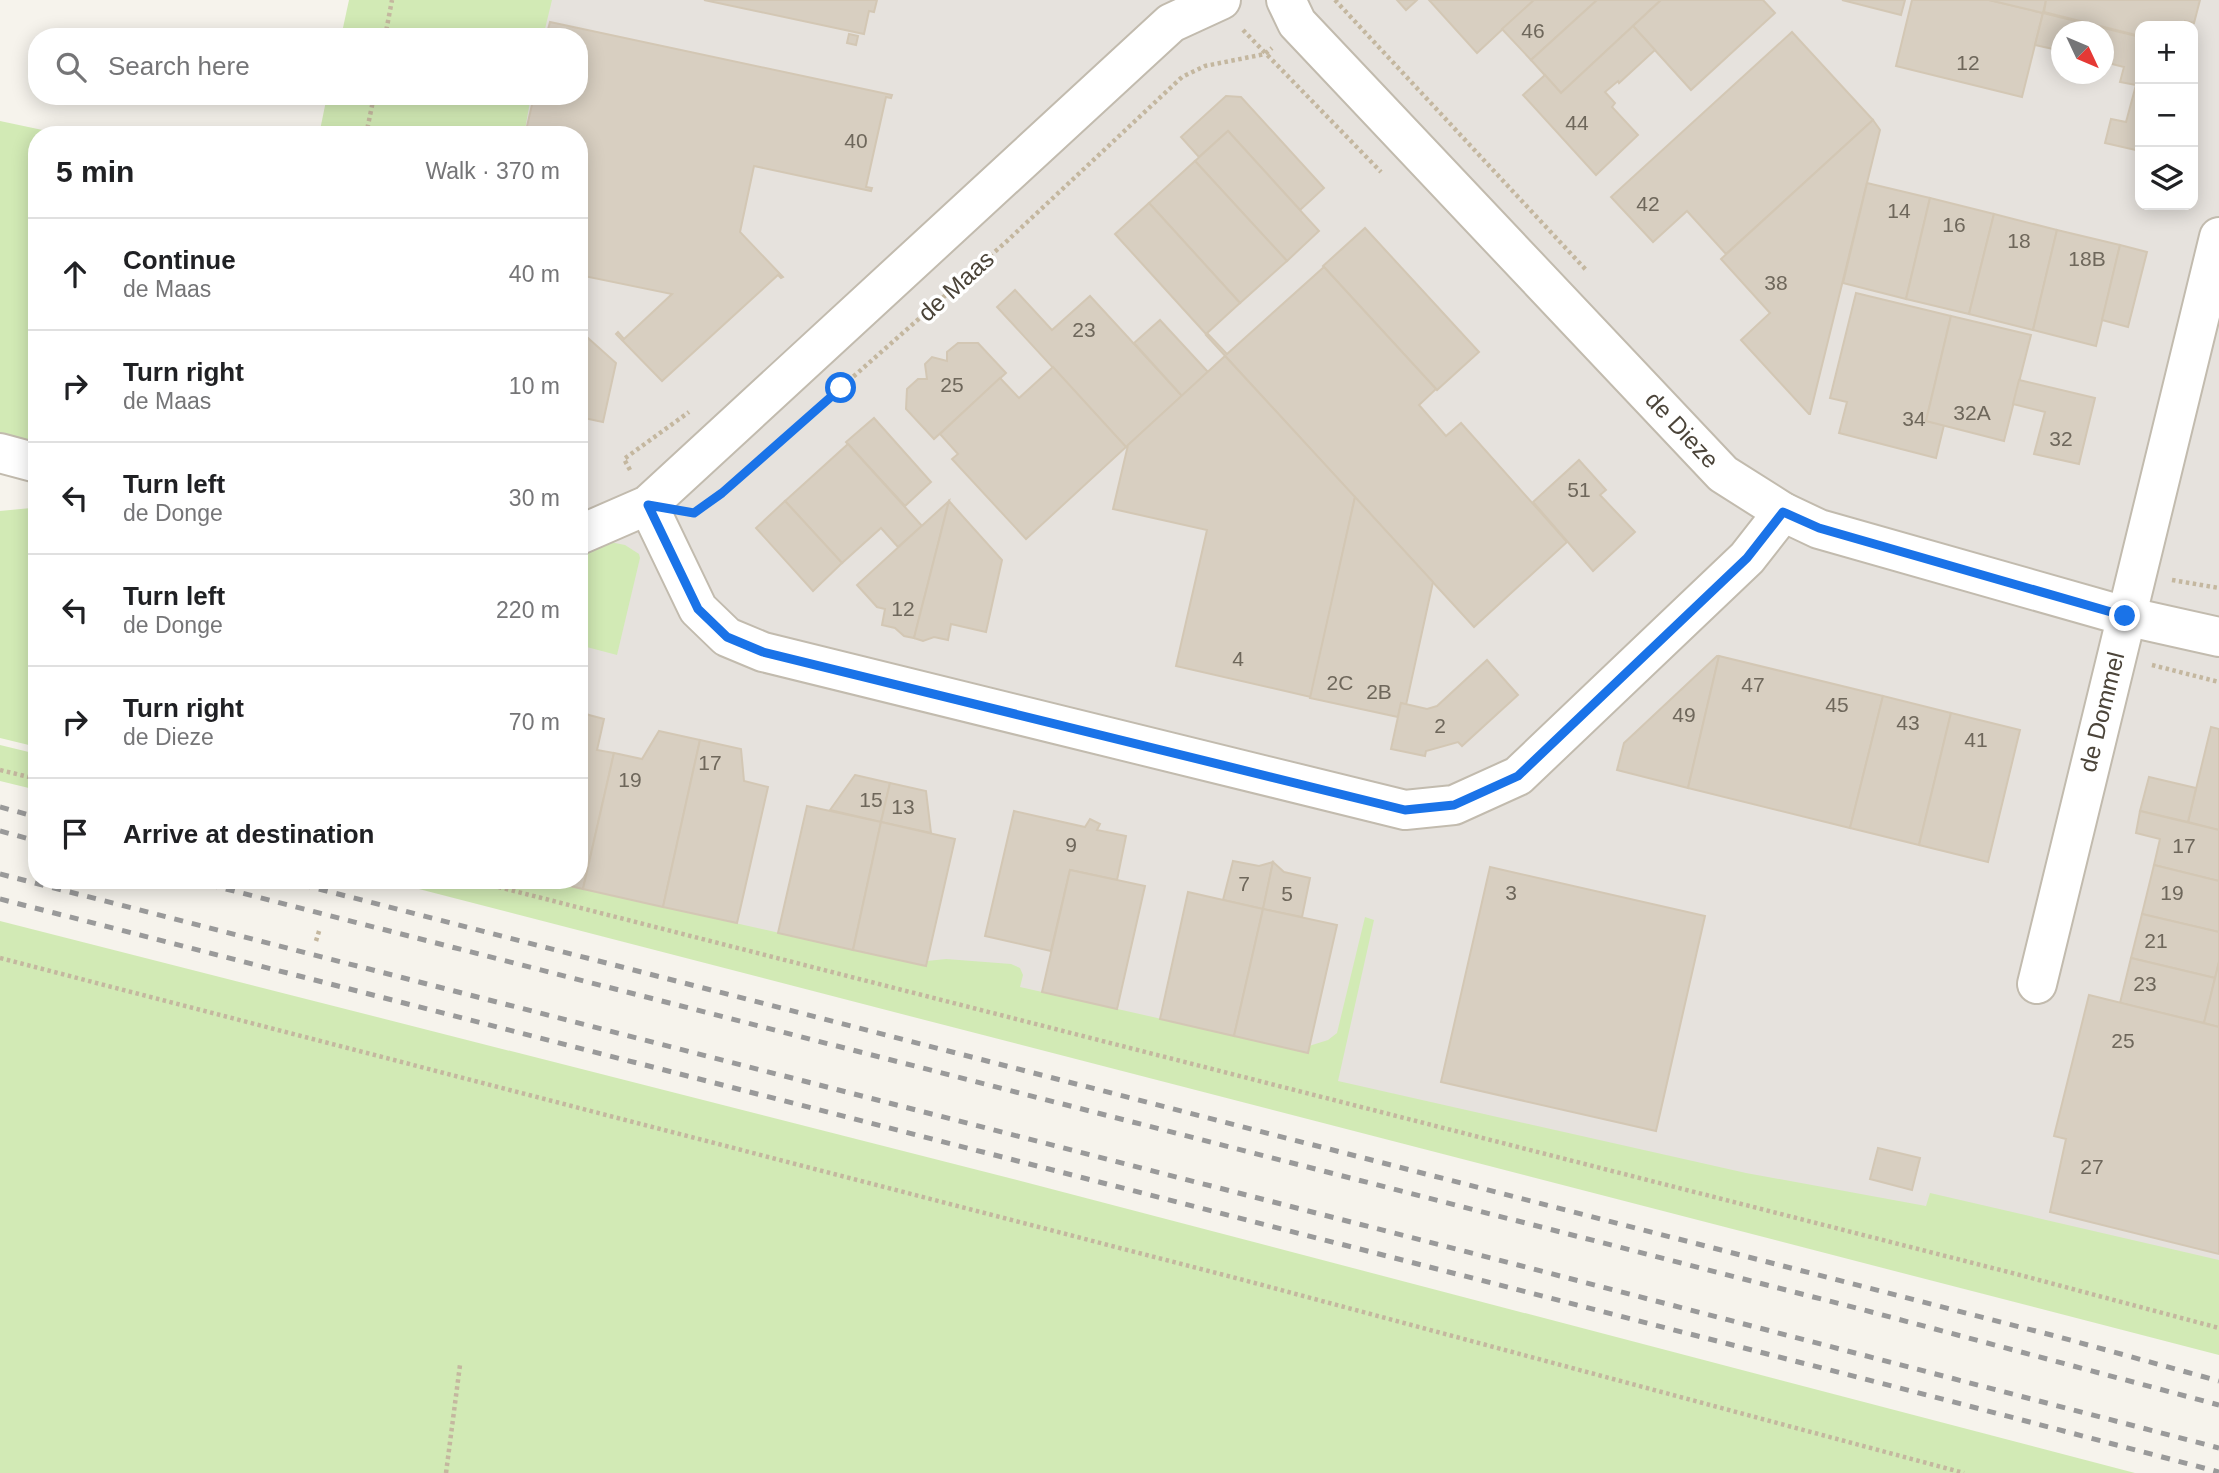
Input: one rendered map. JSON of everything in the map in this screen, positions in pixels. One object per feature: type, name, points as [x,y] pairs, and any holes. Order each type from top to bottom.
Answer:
[{"type":"street","name":"de Maas","points":[[588,531],[648,505],[1171,23],[1221,0]]},
{"type":"street","name":"de Dieze","points":[[1286,0],[1297,23],[1723,474],[1783,512],[1819,528],[2125,616],[2219,637]]},
{"type":"street","name":"de Dommel","points":[[2037,984],[2219,237]]},
{"type":"street","points":[[0,453],[28,461]]},
{"type":"street","points":[[648,505],[698,609],[727,637],[763,652],[1405,810],[1454,805],[1518,776],[1747,558],[1783,512]]},
{"type":"path","points":[[387,28],[392,0]]},
{"type":"path","points":[[1335,0],[1593,276]]},
{"type":"path","name":"de Maas","points":[[713,500],[1007,241],[1182,76],[1205,66],[1265,54]]},
{"type":"path","points":[[368,126],[372,105]]},
{"type":"path","points":[[2137,574],[2219,588]]},
{"type":"path","points":[[0,770],[28,777]]},
{"type":"path","points":[[507,889],[2219,1328]]},
{"type":"path","points":[[316,941],[320,928]]},
{"type":"path","points":[[0,958],[1251,1282],[1964,1473]]},
{"type":"path","points":[[446,1473],[460,1364]]},
{"type":"shaded area","points":[[548,0],[2219,0],[2219,1342],[454,889],[588,889],[588,126],[519,126],[524,105],[588,105],[588,28],[541,28]]},
{"type":"green space","points":[[349,0],[552,0],[545,28],[343,28]]},
{"type":"green space","points":[[325,105],[529,105],[526,126],[321,126]]},
{"type":"green space","points":[[0,121],[28,127],[28,450],[0,442]]},
{"type":"green space","points":[[28,508],[28,745],[0,738],[0,511]]},
{"type":"green space","points":[[600,540],[625,545],[639,554],[617,655],[588,647],[588,543]]},
{"type":"green space","points":[[0,745],[28,752],[28,788],[0,781]]},
{"type":"green space","points":[[419,889],[584,889],[926,966],[927,961],[946,959],[1011,964],[1020,968],[1023,975],[1020,987],[1308,1052],[1309,1046],[1328,1040],[1337,1033],[1365,917],[1374,920],[1338,1081],[1746,1173],[1926,1206],[1930,1193],[2219,1260],[2219,1355]]},
{"type":"green space","points":[[0,921],[1017,1180],[2135,1473],[0,1473]]},
{"type":"building","points":[[704,0],[877,0],[874,12],[869,11],[864,34]]},
{"type":"building","points":[[1397,0],[1417,0],[1406,10]]},
{"type":"building","points":[[1429,0],[1534,0],[1477,53]]},
{"type":"building","points":[[1534,0],[1597,0],[1531,60],[1502,29]]},
{"type":"building","points":[[1597,0],[1661,0],[1561,93],[1531,60]]},
{"type":"building","points":[[1661,0],[1763,0],[1775,13],[1691,90],[1633,26]]},
{"type":"building","points":[[1842,0],[1905,0],[1901,15]]},
{"type":"building","points":[[1912,0],[1989,0],[2043,13],[2022,97],[1896,66]]},
{"type":"building","points":[[1989,0],[2046,0],[2043,13]]},
{"type":"building","points":[[2046,0],[2200,0],[2195,21],[2135,21],[2135,35],[2114,30],[2114,21],[2080,21],[2044,12]]},
{"type":"building","points":[[2043,13],[2075,21],[2051,21],[2051,49],[2035,45]]},
{"type":"building","points":[[550,22],[578,28],[548,28]]},
{"type":"building","points":[[1633,26],[1655,50],[1619,83],[1618,81],[1605,92],[1615,103],[1612,107],[1638,135],[1596,175],[1523,95],[1545,75],[1561,93]]},
{"type":"building","points":[[588,30],[892,95],[891,98],[886,97],[866,187],[872,188],[871,191],[754,166],[740,232],[783,277],[778,275],[662,381],[616,334],[618,332],[624,339],[672,294],[588,277],[588,126],[527,126],[532,105],[588,105]]},
{"type":"building","points":[[2114,31],[2135,36],[2135,85],[2120,82],[2124,67],[2114,64]]},
{"type":"building","points":[[1792,32],[1873,120],[1726,254],[1687,211],[1653,242],[1611,197]]},
{"type":"building","points":[[849,34],[858,36],[856,45],[847,43]]},
{"type":"building","points":[[2135,89],[2135,150],[2105,143],[2111,119],[2126,122]]},
{"type":"building","points":[[1226,96],[1241,97],[1324,188],[1300,210],[1228,131],[1199,157],[1181,137]]},
{"type":"building","points":[[1873,120],[1880,130],[1809,414],[1741,340],[1770,313],[1721,259]]},
{"type":"building","points":[[1228,131],[1319,231],[1287,261],[1195,161]]},
{"type":"building","points":[[1195,161],[1287,261],[1240,303],[1149,203]]},
{"type":"building","points":[[1867,183],[1930,198],[1906,299],[1843,283]]},
{"type":"building","points":[[1930,198],[1994,214],[1969,314],[1906,299]]},
{"type":"building","points":[[1149,203],[1240,303],[1206,334],[1115,234]]},
{"type":"building","points":[[1994,214],[2057,230],[2033,330],[1969,314]]},
{"type":"building","points":[[1365,228],[1479,352],[1437,390],[1323,266]]},
{"type":"building","points":[[2057,230],[2120,245],[2096,346],[2033,330]]},
{"type":"building","points":[[2120,245],[2147,252],[2128,327],[2102,320]]},
{"type":"building","points":[[1324,267],[1436,389],[1419,405],[1446,436],[1461,423],[1567,542],[1474,627],[1206,335],[1227,354]]},
{"type":"building","points":[[1015,290],[1052,330],[1090,296],[1182,396],[1126,447],[997,307]]},
{"type":"building","points":[[1856,293],[1951,316],[1926,421],[1944,425],[1936,458],[1839,433],[1847,402],[1830,398]]},
{"type":"building","points":[[1951,316],[2031,335],[2004,441],[1926,421]]},
{"type":"building","points":[[1160,320],[1208,372],[1182,396],[1134,343]]},
{"type":"building","points":[[588,338],[616,363],[603,422],[588,419]]},
{"type":"building","points":[[958,343],[978,343],[1006,373],[934,439],[906,409],[907,389],[918,379],[927,379],[925,364],[932,357],[947,361],[947,352]]},
{"type":"building","points":[[1225,356],[1355,497],[1311,697],[1176,666],[1207,530],[1113,509],[1128,445]]},
{"type":"building","points":[[1053,367],[1126,447],[1026,539],[952,459],[958,454],[940,434],[1000,378],[1019,398]]},
{"type":"building","points":[[2019,380],[2095,398],[2079,464],[2034,454],[2045,412],[2013,404]]},
{"type":"building","points":[[874,418],[931,482],[905,506],[846,442]]},
{"type":"building","points":[[848,444],[922,526],[898,547],[881,528],[842,563],[785,501]]},
{"type":"building","points":[[1579,460],[1606,490],[1600,495],[1635,532],[1593,571],[1533,502]]},
{"type":"building","points":[[1355,497],[1433,582],[1406,705],[1401,703],[1398,717],[1310,698]]},
{"type":"building","points":[[785,501],[842,563],[813,591],[756,528]]},
{"type":"building","points":[[949,501],[914,638],[904,636],[895,628],[882,625],[885,609],[877,607],[857,585]]},
{"type":"building","points":[[949,501],[1002,560],[986,632],[951,624],[948,640],[934,637],[923,641],[914,638]]},
{"type":"building","points":[[1717,656],[1688,788],[1617,770],[1624,743]]},
{"type":"building","points":[[1719,656],[1883,696],[1850,828],[1688,788]]},
{"type":"building","points":[[1487,660],[1518,695],[1462,746],[1458,742],[1426,751],[1425,756],[1391,749],[1401,703],[1427,709],[1437,706]]},
{"type":"building","points":[[1883,696],[1951,713],[1919,845],[1850,828]]},
{"type":"building","points":[[1951,713],[2020,730],[1988,862],[1919,845]]},
{"type":"building","points":[[588,714],[604,719],[597,750],[614,753],[588,867]]},
{"type":"building","points":[[2211,727],[2219,729],[2219,830],[2188,822]]},
{"type":"building","points":[[659,731],[700,740],[663,907],[583,889],[588,889],[588,867],[614,753],[642,759]]},
{"type":"building","points":[[700,740],[741,749],[744,781],[768,787],[737,923],[663,907]]},
{"type":"building","points":[[855,775],[890,783],[881,822],[830,810]]},
{"type":"building","points":[[2149,777],[2196,788],[2188,822],[2140,811]]},
{"type":"building","points":[[890,783],[926,791],[931,833],[881,822]]},
{"type":"building","points":[[807,806],[881,822],[853,950],[778,933]]},
{"type":"building","points":[[1014,811],[1085,827],[1090,819],[1100,824],[1097,830],[1126,836],[1117,880],[1070,870],[1051,951],[985,936]]},
{"type":"building","points":[[2140,811],[2219,830],[2219,881],[2154,865],[2160,839],[2136,833]]},
{"type":"building","points":[[881,822],[955,839],[926,966],[853,950]]},
{"type":"building","points":[[1233,861],[1259,866],[1273,862],[1263,909],[1223,900]]},
{"type":"building","points":[[1273,862],[1284,872],[1310,878],[1302,917],[1263,909]]},
{"type":"building","points":[[2154,865],[2219,881],[2219,932],[2142,914]]},
{"type":"building","points":[[1490,867],[1705,916],[1656,1131],[1441,1082]]},
{"type":"building","points":[[1070,870],[1145,886],[1117,1009],[1042,992]]},
{"type":"building","points":[[1188,892],[1263,909],[1234,1036],[1160,1019]]},
{"type":"building","points":[[1263,909],[1337,925],[1308,1053],[1234,1036]]},
{"type":"building","points":[[2142,914],[2219,932],[2219,962],[2215,978],[2131,958]]},
{"type":"building","points":[[2131,958],[2215,978],[2204,1023],[2120,1003]]},
{"type":"building","points":[[2219,962],[2219,1027],[2204,1023]]},
{"type":"building","points":[[2089,995],[2219,1027],[2219,1254],[2050,1212],[2066,1139],[2054,1136]]},
{"type":"building","points":[[1878,1148],[1920,1158],[1912,1190],[1870,1179]]},
{"type":"railway","points":[[0,807],[28,815]]},
{"type":"railway","points":[[0,831],[28,839]]},
{"type":"railway","points":[[0,874],[28,881]]},
{"type":"railway","points":[[58,889],[2219,1448]]},
{"type":"railway","points":[[226,889],[1864,1310],[2219,1405]]},
{"type":"railway","points":[[319,889],[2059,1337],[2219,1381]]},
{"type":"railway","points":[[0,899],[2219,1472]]},
{"type":"route","points":[[841,388],[722,493],[694,513],[648,505],[698,609],[727,637],[763,652],[1405,810],[1454,805],[1518,776],[1747,558],[1783,512],[1819,528],[2125,616]]}]
